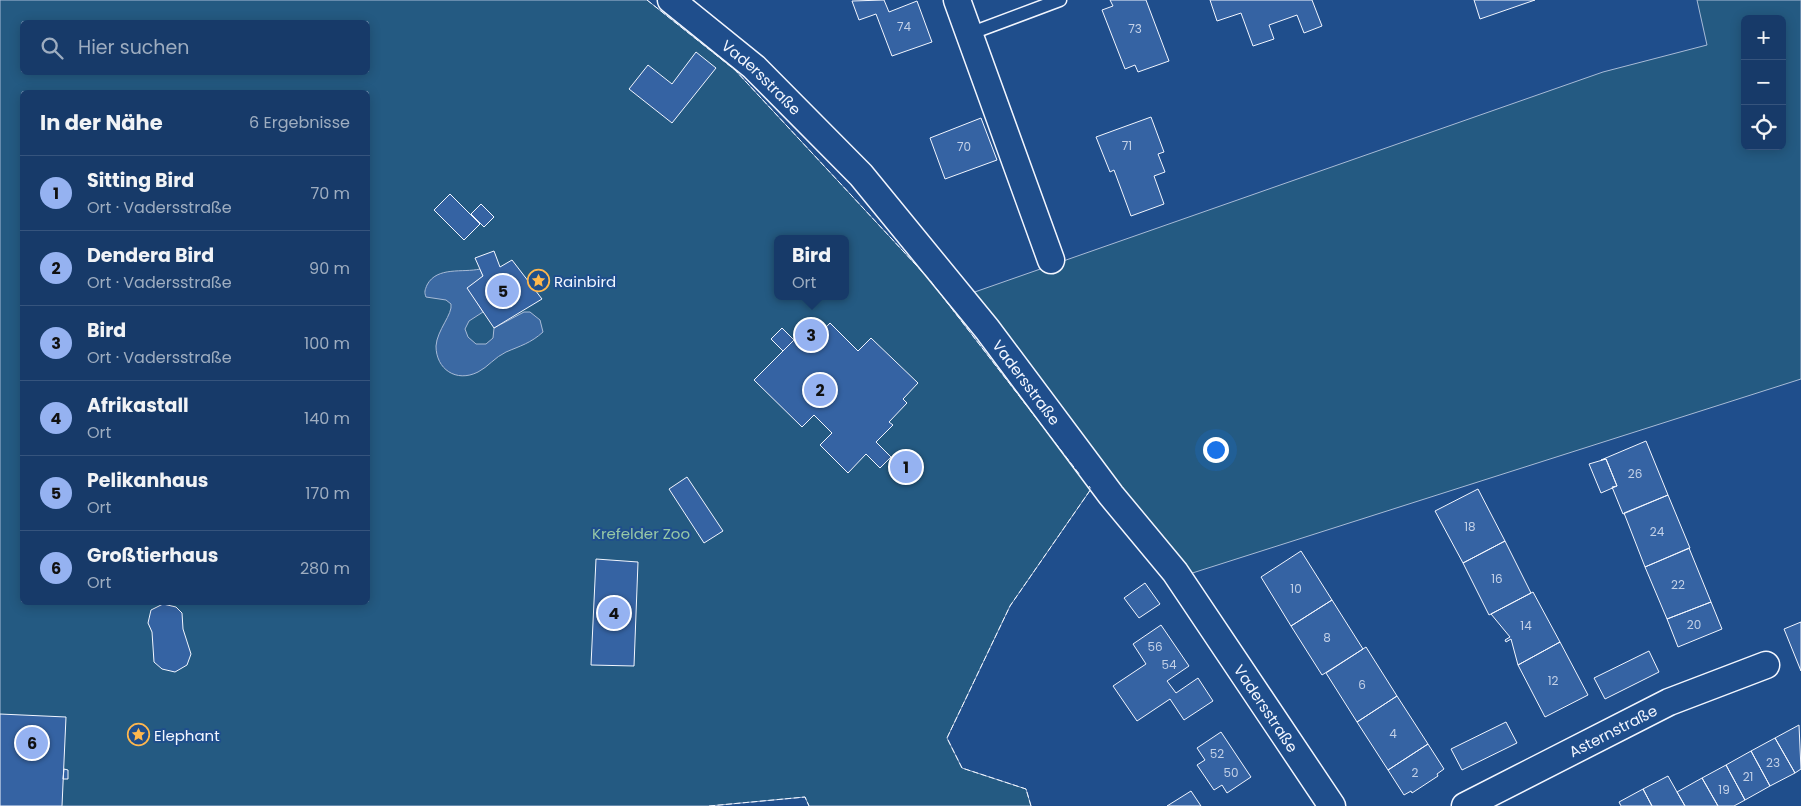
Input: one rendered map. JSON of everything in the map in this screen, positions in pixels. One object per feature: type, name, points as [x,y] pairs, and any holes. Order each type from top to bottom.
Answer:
[{"type":"street","name":"Vadersstraße","points":[[670,0],[754,67],[855,169],[981,321],[1112,495],[1175,572],[1332,806]]},
{"type":"street","points":[[956,0],[1051,260]]},
{"type":"street","name":"Asternstraße","points":[[1465,806],[1669,702],[1766,664]]},
{"type":"lane","points":[[969,34],[1060,0]]},
{"type":"green space","name":"Krefelder Zoo","points":[[0,0],[647,0],[735,70],[929,279],[1091,489],[1010,606],[947,738],[962,768],[1026,789],[1031,806],[809,806],[805,797],[709,806],[0,806]]},
{"type":"green space","points":[[1697,0],[1801,0],[1801,379],[1183,576],[969,294],[1603,72],[1707,45]]},
{"type":"shaded area","points":[[480,269],[483,276],[468,288],[483,312],[469,321],[465,329],[468,337],[476,344],[486,344],[493,338],[494,328],[524,312],[530,312],[540,320],[543,332],[530,342],[502,354],[478,372],[470,375],[455,375],[443,367],[439,361],[436,346],[439,334],[450,313],[451,304],[446,300],[426,297],[425,290],[431,279],[437,275],[451,271]]},
{"type":"building","points":[[884,0],[889,12],[917,1],[932,42],[892,56],[876,14],[859,20],[852,1]]},
{"type":"building","points":[[1110,0],[1146,0],[1169,61],[1138,72],[1135,65],[1125,69],[1102,10],[1113,6]]},
{"type":"building","points":[[1210,0],[1312,0],[1322,26],[1304,33],[1297,15],[1269,25],[1274,39],[1253,46],[1241,13],[1217,21]]},
{"type":"building","points":[[1474,0],[1535,0],[1480,19]]},
{"type":"building","points":[[696,52],[716,68],[672,123],[629,89],[648,65],[672,84]]},
{"type":"building","points":[[1151,117],[1164,152],[1158,154],[1165,172],[1154,176],[1164,204],[1131,216],[1114,170],[1110,172],[1096,137]]},
{"type":"building","points":[[981,118],[997,160],[945,179],[930,138]]},
{"type":"building","points":[[450,194],[480,224],[464,240],[434,210]]},
{"type":"building","points":[[481,204],[494,217],[484,227],[471,214]]},
{"type":"building","points":[[494,251],[500,267],[512,260],[542,299],[494,328],[467,288],[483,276],[475,258]]},
{"type":"building","points":[[830,323],[858,351],[871,338],[918,383],[903,399],[907,403],[889,422],[893,425],[876,442],[891,457],[880,468],[866,454],[848,473],[820,445],[832,433],[814,415],[802,427],[754,380],[800,334],[810,344]]},
{"type":"building","points":[[782,328],[794,340],[783,351],[771,339]]},
{"type":"building","points":[[1646,441],[1668,495],[1623,514],[1612,487],[1617,486],[1606,459],[1601,460]]},
{"type":"building","points":[[1606,459],[1617,486],[1601,493],[1589,464]]},
{"type":"building","points":[[687,477],[723,531],[704,543],[669,489]]},
{"type":"building","points":[[1478,489],[1505,541],[1463,563],[1435,511]]},
{"type":"building","points":[[1668,495],[1690,548],[1645,567],[1624,513]]},
{"type":"building","points":[[1505,541],[1531,593],[1489,615],[1463,563]]},
{"type":"building","points":[[1689,548],[1711,602],[1667,619],[1645,567]]},
{"type":"building","points":[[1301,551],[1332,600],[1291,626],[1261,577]]},
{"type":"building","points":[[596,559],[638,562],[634,666],[591,665]]},
{"type":"building","points":[[1145,583],[1160,604],[1139,618],[1124,598]]},
{"type":"building","points":[[1533,592],[1560,642],[1518,665],[1511,639],[1506,642],[1505,640],[1510,637],[1491,614]]},
{"type":"building","points":[[1332,600],[1363,649],[1322,675],[1291,626]]},
{"type":"building","points":[[1711,602],[1722,629],[1678,647],[1667,619]]},
{"type":"building","points":[[161,605],[167,605],[176,607],[182,613],[183,629],[191,654],[187,665],[175,672],[162,669],[154,662],[152,632],[148,623],[151,610]]},
{"type":"building","points":[[1801,622],[1801,671],[1784,629]]},
{"type":"building","points":[[1161,625],[1189,666],[1167,681],[1176,693],[1198,678],[1213,701],[1184,720],[1170,699],[1137,721],[1113,686],[1146,664],[1133,644]]},
{"type":"building","points":[[1560,642],[1588,695],[1545,717],[1518,665]]},
{"type":"building","points":[[1366,647],[1397,696],[1357,722],[1326,673]]},
{"type":"building","points":[[1649,651],[1659,672],[1605,699],[1594,678]]},
{"type":"building","points":[[1397,696],[1428,744],[1388,770],[1357,722]]},
{"type":"building","points":[[0,714],[66,717],[62,806],[0,806]]},
{"type":"building","points":[[1506,722],[1517,743],[1462,770],[1451,749]]},
{"type":"building","points":[[1799,725],[1801,769],[1795,773],[1775,738]]},
{"type":"building","points":[[1221,732],[1251,777],[1227,793],[1222,785],[1214,790],[1197,765],[1205,760],[1197,748]]},
{"type":"building","points":[[1775,738],[1795,773],[1770,786],[1751,751]]},
{"type":"building","points":[[1428,744],[1444,769],[1437,774],[1438,776],[1412,793],[1411,791],[1404,795],[1388,770]]},
{"type":"building","points":[[1751,751],[1770,786],[1745,800],[1726,765]]},
{"type":"building","points":[[1726,765],[1745,800],[1734,806],[1718,806],[1702,778]]},
{"type":"building","points":[[64,769],[68,770],[68,779],[63,779]]},
{"type":"building","points":[[1668,776],[1685,806],[1652,806],[1643,789]]},
{"type":"building","points":[[1702,778],[1718,806],[1685,806],[1677,792]]},
{"type":"building","points":[[1643,789],[1652,806],[1621,806],[1619,802]]},
{"type":"building","points":[[1191,791],[1201,806],[1167,806]]},
{"type":"fence","points":[[647,0],[735,70],[929,279],[1080,475]]},
{"type":"fence","points":[[1031,806],[1026,789],[962,768],[947,738],[1010,606],[1091,489],[1089,486]]},
{"type":"fence","points":[[709,806],[805,797],[809,806]]},
{"type":"place","name":"Rainbird","points":[[538,281]]},
{"type":"place","name":"Pelikanhaus","points":[[503,291]]},
{"type":"place","name":"Bird","points":[[811,335]]},
{"type":"place","name":"Dendera Bird","points":[[820,390]]},
{"type":"place","name":"Sitting Bird","points":[[906,467]]},
{"type":"place","name":"Afrikastall","points":[[614,613]]},
{"type":"place","name":"Elephant","points":[[138,735]]},
{"type":"place","name":"Großtierhaus","points":[[32,743]]}]
